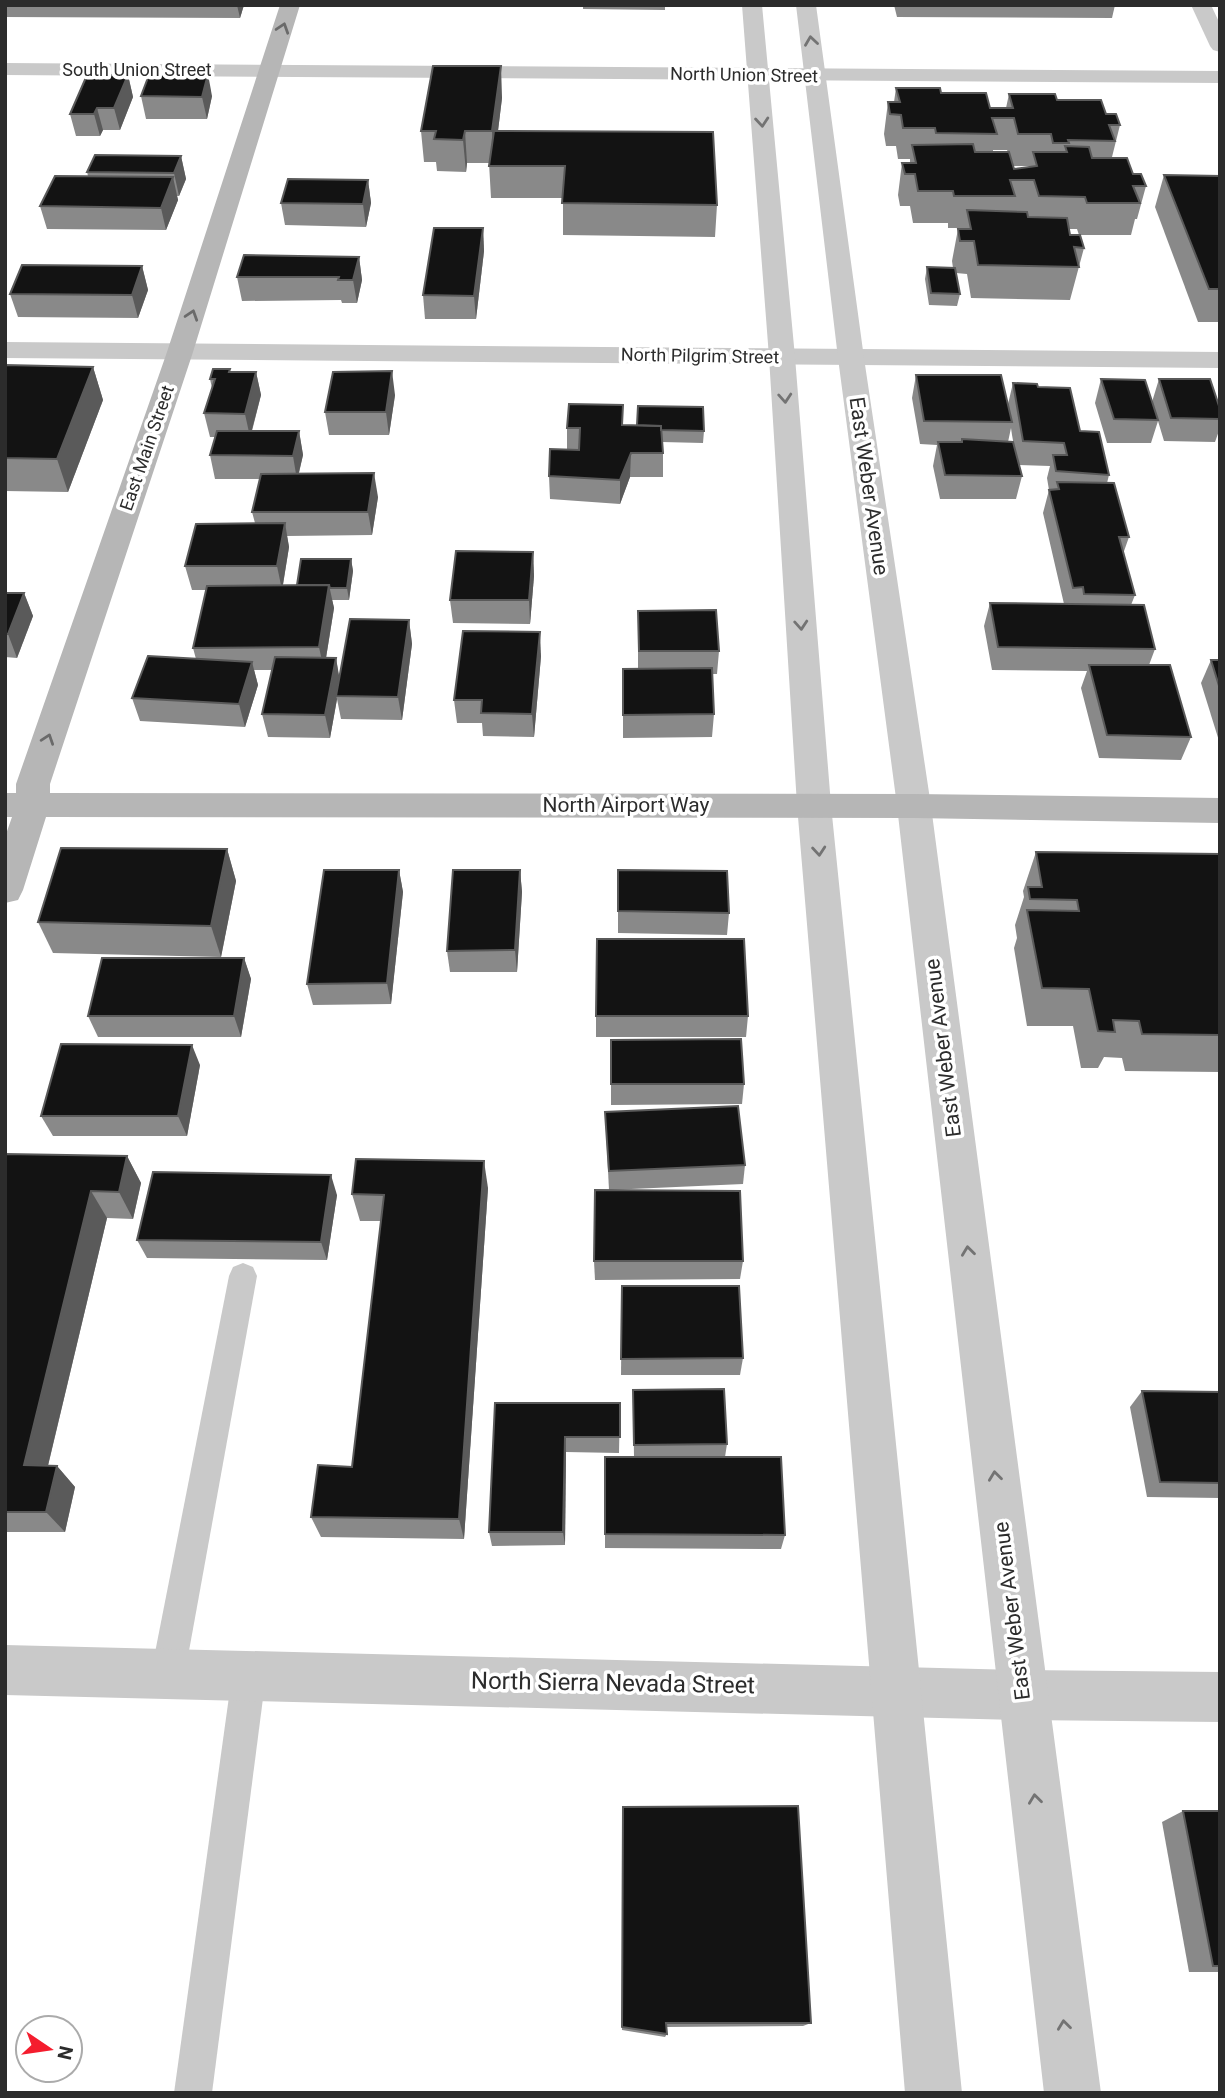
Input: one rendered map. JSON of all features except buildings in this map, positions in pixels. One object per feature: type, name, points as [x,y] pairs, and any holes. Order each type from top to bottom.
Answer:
[{"type":"main road","name":"East Main Street","points":[[5,890],[19,805],[33,784],[180,352],[290,5]]},
{"type":"main road","name":"North Airport Way","points":[[19,805],[814,805],[1220,811]]},
{"type":"street","points":[[752,5],[782,357],[814,805],[934,2093]]},
{"type":"street","name":"East Weber Avenue","points":[[806,5],[851,358],[914,806],[1073,2093]]},
{"type":"street","points":[[1201,5],[1220,46]]},
{"type":"street","name":"South Union Street","points":[[5,69],[269,71]]},
{"type":"street","name":"North Union Street","points":[[269,71],[1220,77]]},
{"type":"street","name":"North Pilgrim Street","points":[[5,350],[1220,360]]},
{"type":"street","name":"North Sierra Nevada Street","points":[[5,1670],[1022,1695],[1220,1697]]},
{"type":"lane","points":[[168,1674],[243,1276]]},
{"type":"lane","points":[[193,2093],[249,1675]]}]
